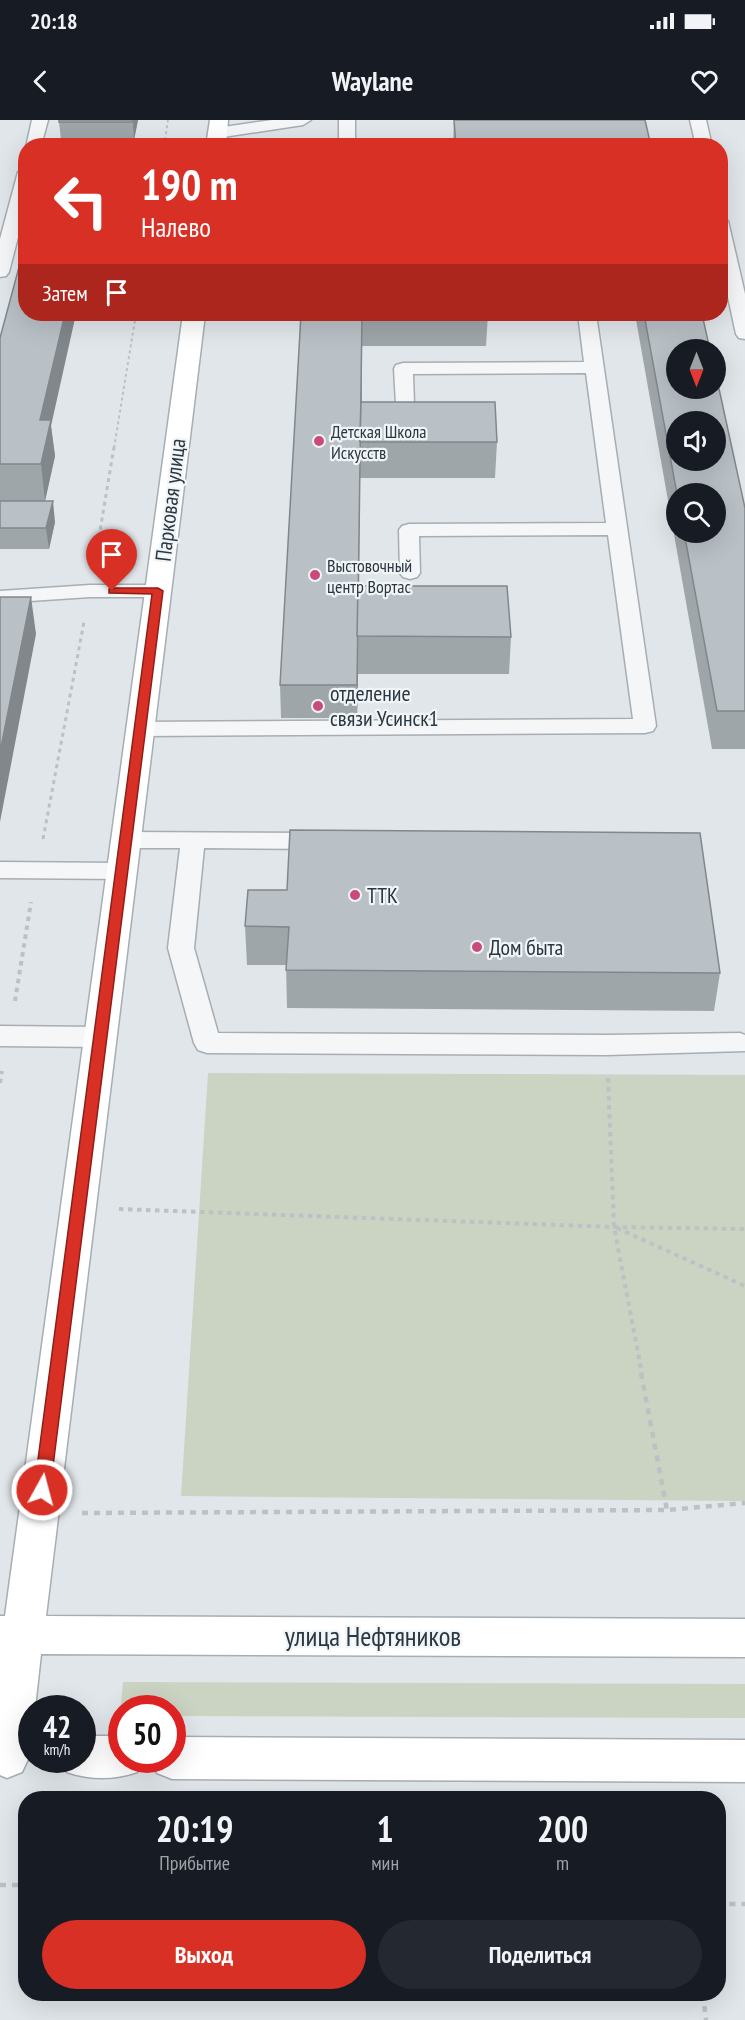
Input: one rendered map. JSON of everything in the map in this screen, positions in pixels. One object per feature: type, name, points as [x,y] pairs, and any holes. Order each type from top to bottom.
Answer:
[{"type":"main road","name":"Парковая улица","points":[[13,1757],[11,1635],[39,1513],[193,321]]},
{"type":"main road","name":"улица Нефтяников","points":[[11,1635],[745,1638]]},
{"type":"main road","points":[[186,1758],[745,1761]]},
{"type":"lane","points":[[35,138],[40,120]]},
{"type":"lane","points":[[217,133],[303,120]]},
{"type":"lane","points":[[347,120],[347,138]]},
{"type":"lane","points":[[699,120],[702,138]]},
{"type":"lane","points":[[0,272],[8,207],[18,188]]},
{"type":"lane","points":[[728,257],[744,329]]},
{"type":"lane","points":[[140,729],[645,726],[587,321]]},
{"type":"lane","points":[[405,404],[403,369],[594,367]]},
{"type":"lane","points":[[410,573],[409,530],[617,530]]},
{"type":"lane","points":[[0,597],[90,591],[158,591]]},
{"type":"lane","points":[[0,870],[37,871],[193,841],[348,841]]},
{"type":"lane","points":[[193,841],[181,948],[207,1043],[607,1045],[740,1043]]},
{"type":"lane","points":[[4,1036],[100,1037]]},
{"type":"path","points":[[165,138],[168,120]]},
{"type":"path","points":[[0,1083],[4,1036],[90,591],[135,321]]},
{"type":"path","points":[[607,1045],[614,1227],[667,1510]]},
{"type":"path","points":[[78,1207],[614,1227],[745,1229]]},
{"type":"path","points":[[614,1227],[745,1286]]},
{"type":"path","points":[[39,1513],[667,1510],[745,1503]]},
{"type":"path","points":[[0,1885],[18,1885]]},
{"type":"path","points":[[726,1904],[745,1904]]},
{"type":"path","points":[[704,2001],[706,2020]]},
{"type":"green space","points":[[208,1073],[745,1075],[745,1501],[181,1496]]},
{"type":"green space","points":[[123,1682],[745,1684],[745,1718],[186,1716],[186,1695],[122,1695]]},
{"type":"building","points":[[59,120],[133,120],[133,122],[59,122]]},
{"type":"building","points":[[454,120],[645,120],[649,138],[455,138]]},
{"type":"building","points":[[18,271],[18,321],[63,321],[40,420],[51,420],[41,464],[0,464],[0,338]]},
{"type":"building","points":[[301,321],[362,321],[357,685],[280,685]]},
{"type":"building","points":[[645,321],[704,321],[708,339],[666,339],[666,399],[721,399],[724,411],[666,411],[666,434]]},
{"type":"building","points":[[361,402],[495,402],[497,442],[360,442]]},
{"type":"building","points":[[726,421],[745,508],[745,711],[717,711],[686,543],[726,543],[726,483],[675,483],[673,471],[726,471]]},
{"type":"building","points":[[0,501],[53,501],[46,528],[0,528]]},
{"type":"building","points":[[358,586],[507,586],[511,637],[357,636]]},
{"type":"building","points":[[0,597],[31,597],[0,752]]},
{"type":"building","name":"Дом быта","points":[[290,830],[700,833],[720,973],[286,970],[289,927],[245,926],[248,890],[287,890]]},
{"type":"place","name":"Детская Школа Искусств","points":[[319,441]]},
{"type":"place","name":"Выстовочный центр Вортас","points":[[315,575]]},
{"type":"place","name":"отделение связи Усинск1","points":[[318,706]]},
{"type":"place","name":"ТТК","points":[[355,895]]},
{"type":"place","name":"Дом быта","points":[[477,947]]},
{"type":"route","points":[[42,1490],[158,591],[112,591]]}]
